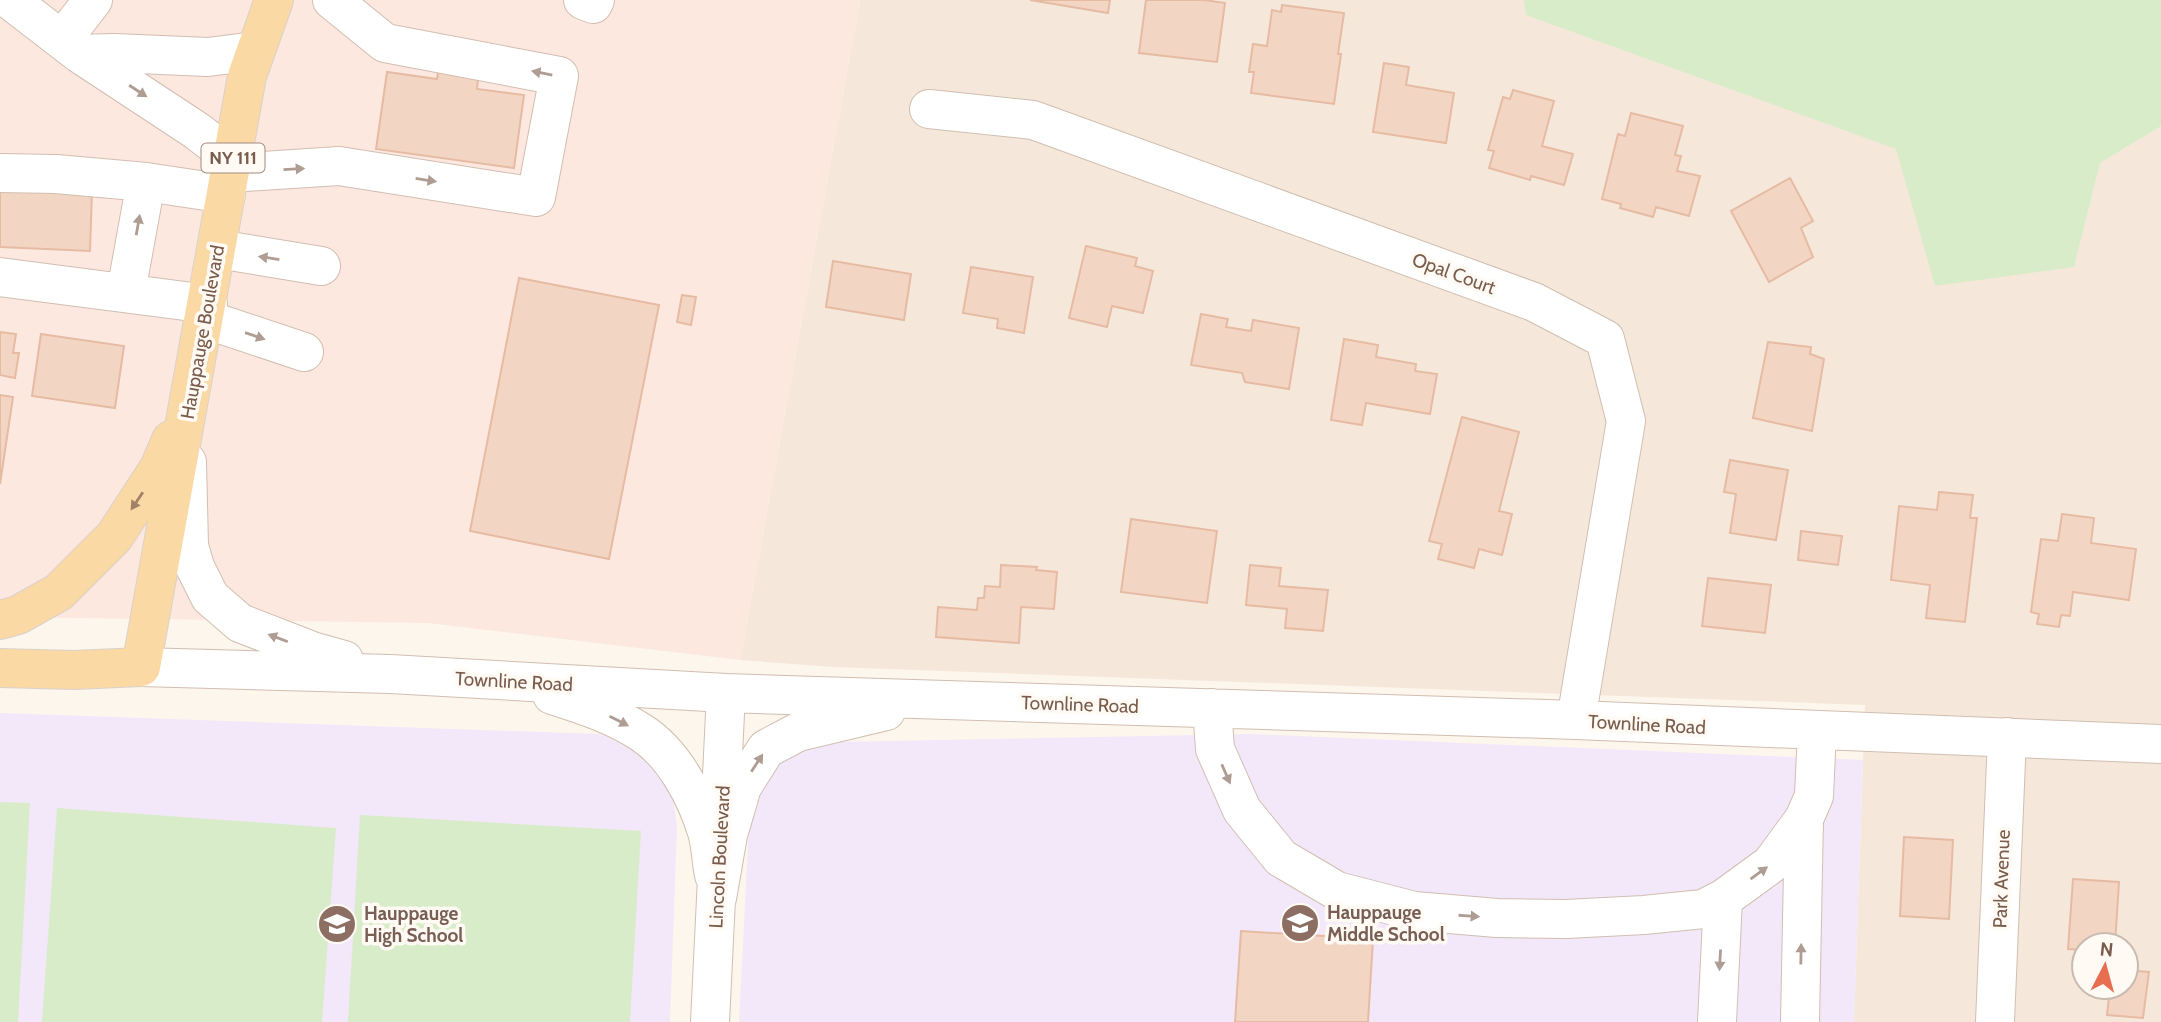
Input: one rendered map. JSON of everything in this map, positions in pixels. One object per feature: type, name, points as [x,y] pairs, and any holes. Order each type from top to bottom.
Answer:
[{"type":"main road","name":"Hauppauge Boulevard","points":[[141,667],[247,76],[274,0]]},
{"type":"main road","name":"NY 111","points":[[0,620],[28,610],[59,592],[114,537],[159,468],[190,397]]},
{"type":"main road","name":"Townline Road","points":[[0,668],[74,670],[141,667]]},
{"type":"street","points":[[10,0],[71,47],[197,131],[230,175]]},
{"type":"street","points":[[71,47],[93,0]]},
{"type":"street","points":[[0,173],[56,174],[146,182],[339,166],[536,197],[559,76],[385,43],[332,0]]},
{"type":"street","points":[[583,0],[593,4],[595,0]]},
{"type":"street","points":[[71,47],[114,53],[208,57],[255,51]]},
{"type":"street","name":"Opal Court","points":[[929,109],[1033,120],[1534,302],[1605,339],[1626,421],[1576,720]]},
{"type":"street","points":[[126,292],[146,182]]},
{"type":"street","points":[[218,249],[321,266]]},
{"type":"street","points":[[0,277],[126,292],[206,312],[304,352]]},
{"type":"street","points":[[190,397],[187,472],[189,546],[194,567],[210,597],[240,623],[312,651],[390,674]]},
{"type":"street","name":"Townline Road","points":[[141,667],[390,674],[726,693],[1576,720],[1817,732],[2161,744]]},
{"type":"street","points":[[509,680],[594,709],[643,734],[672,760],[707,833],[717,898]]},
{"type":"street","name":"Lincoln Boulevard","points":[[710,1022],[726,693]]},
{"type":"street","points":[[717,898],[728,835],[742,787],[766,749],[798,732],[934,699]]},
{"type":"street","points":[[1212,708],[1215,749],[1242,810],[1281,858],[1337,891],[1414,911],[1524,918],[1566,919],[1703,909],[1723,899],[1770,864],[1804,819],[1814,796],[1817,732]]},
{"type":"street","name":"Park Avenue","points":[[1995,1022],[2007,737]]},
{"type":"street","points":[[1800,1022],[1804,819]]},
{"type":"street","points":[[1717,1022],[1723,899]]},
{"type":"shaded area","points":[[0,0],[860,0],[740,660],[428,623],[0,617]]},
{"type":"shaded area","points":[[860,0],[2161,0],[2161,1022],[1854,1022],[1865,705],[833,667],[740,660]]},
{"type":"shaded area","name":"Hauppauge High School","points":[[0,713],[599,734],[631,742],[671,785],[677,826],[670,1022],[0,1022]]},
{"type":"shaded area","name":"Hauppauge Middle School","points":[[1250,734],[1863,760],[1854,1022],[739,1022],[749,825],[754,792],[774,764],[804,745],[837,742]]},
{"type":"green space","points":[[1524,0],[2161,0],[2161,126],[2100,163],[2074,267],[1935,286],[1896,149],[1526,15]]},
{"type":"green space","points":[[0,802],[30,803],[18,1022],[0,1022]]},
{"type":"green space","points":[[57,808],[336,828],[322,1022],[42,1022]]},
{"type":"green space","points":[[360,815],[641,831],[630,1022],[348,1022]]},
{"type":"building","points":[[1030,0],[1110,0],[1108,13]]},
{"type":"building","points":[[1146,0],[1204,0],[1225,3],[1217,62],[1139,53]]},
{"type":"building","points":[[1282,5],[1344,13],[1334,104],[1251,93],[1254,72],[1249,72],[1253,44],[1267,46],[1272,10],[1281,12]]},
{"type":"building","points":[[1384,63],[1409,67],[1406,85],[1454,93],[1446,143],[1373,132]]},
{"type":"building","points":[[439,65],[479,70],[477,89],[524,95],[514,168],[376,149],[387,72],[437,79]]},
{"type":"building","points":[[1513,90],[1554,101],[1542,146],[1573,154],[1564,185],[1531,176],[1530,180],[1489,168],[1494,151],[1488,150],[1503,97],[1510,99]]},
{"type":"building","points":[[1631,113],[1683,126],[1675,155],[1681,156],[1677,171],[1700,176],[1689,216],[1656,207],[1653,217],[1620,208],[1621,204],[1602,199],[1618,134],[1625,136]]},
{"type":"building","points":[[1790,178],[1813,221],[1801,228],[1813,257],[1769,282],[1731,211]]},
{"type":"building","points":[[0,187],[92,191],[90,251],[0,247]]},
{"type":"building","points":[[1086,246],[1137,258],[1135,266],[1153,271],[1143,313],[1112,306],[1107,327],[1069,318]]},
{"type":"building","points":[[833,261],[911,274],[904,320],[826,307]]},
{"type":"building","points":[[971,267],[1033,277],[1024,333],[997,328],[998,319],[963,313]]},
{"type":"building","points":[[519,278],[659,305],[609,559],[470,531]]},
{"type":"building","points":[[682,295],[696,297],[691,325],[677,322]]},
{"type":"building","points":[[1201,314],[1228,319],[1226,327],[1251,331],[1253,320],[1299,328],[1289,389],[1245,382],[1242,373],[1191,365]]},
{"type":"building","points":[[0,332],[16,334],[13,353],[19,353],[15,378],[0,375]]},
{"type":"building","points":[[41,334],[124,346],[115,408],[32,396]]},
{"type":"building","points":[[1344,339],[1378,345],[1376,357],[1416,364],[1415,371],[1437,374],[1430,414],[1366,403],[1362,425],[1331,420]]},
{"type":"building","points":[[1768,342],[1811,347],[1810,354],[1824,359],[1812,431],[1753,418]]},
{"type":"building","points":[[0,395],[13,397],[0,484]]},
{"type":"building","points":[[1462,417],[1519,432],[1499,511],[1512,514],[1502,555],[1479,549],[1474,568],[1438,559],[1442,544],[1429,541]]},
{"type":"building","points":[[1730,460],[1788,470],[1776,540],[1730,533],[1736,494],[1724,492]]},
{"type":"building","points":[[1939,492],[1973,495],[1970,518],[1977,518],[1965,622],[1926,618],[1930,585],[1891,580],[1899,506],[1937,510]]},
{"type":"building","points":[[2062,514],[2094,518],[2091,543],[2136,549],[2129,600],[2073,592],[2070,616],[2061,615],[2059,627],[2037,624],[2039,614],[2031,612],[2041,539],[2058,541]]},
{"type":"building","points":[[1131,519],[1217,531],[1207,603],[1121,592]]},
{"type":"building","points":[[1801,531],[1842,536],[1838,565],[1798,560]]},
{"type":"building","points":[[1001,565],[1037,567],[1036,570],[1057,572],[1054,609],[1021,607],[1019,643],[936,637],[938,607],[977,610],[978,598],[984,598],[985,586],[1000,587]]},
{"type":"building","points":[[1250,565],[1281,568],[1279,586],[1328,590],[1323,631],[1285,628],[1287,609],[1246,605]]},
{"type":"building","points":[[1708,578],[1771,585],[1765,633],[1702,626]]},
{"type":"building","points":[[1904,837],[1953,840],[1949,919],[1900,916]]},
{"type":"building","points":[[2073,879],[2119,882],[2116,931],[2070,931],[2068,949]]},
{"type":"building","points":[[1241,931],[1373,939],[1368,1022],[1235,1022]]},
{"type":"building","points":[[2140,971],[2149,972],[2143,1018],[2107,1015],[2108,1001],[2140,1001]]},
{"type":"place","name":"Hauppauge Middle School","points":[[1300,923]]},
{"type":"place","name":"Hauppauge High School","points":[[337,924]]}]
